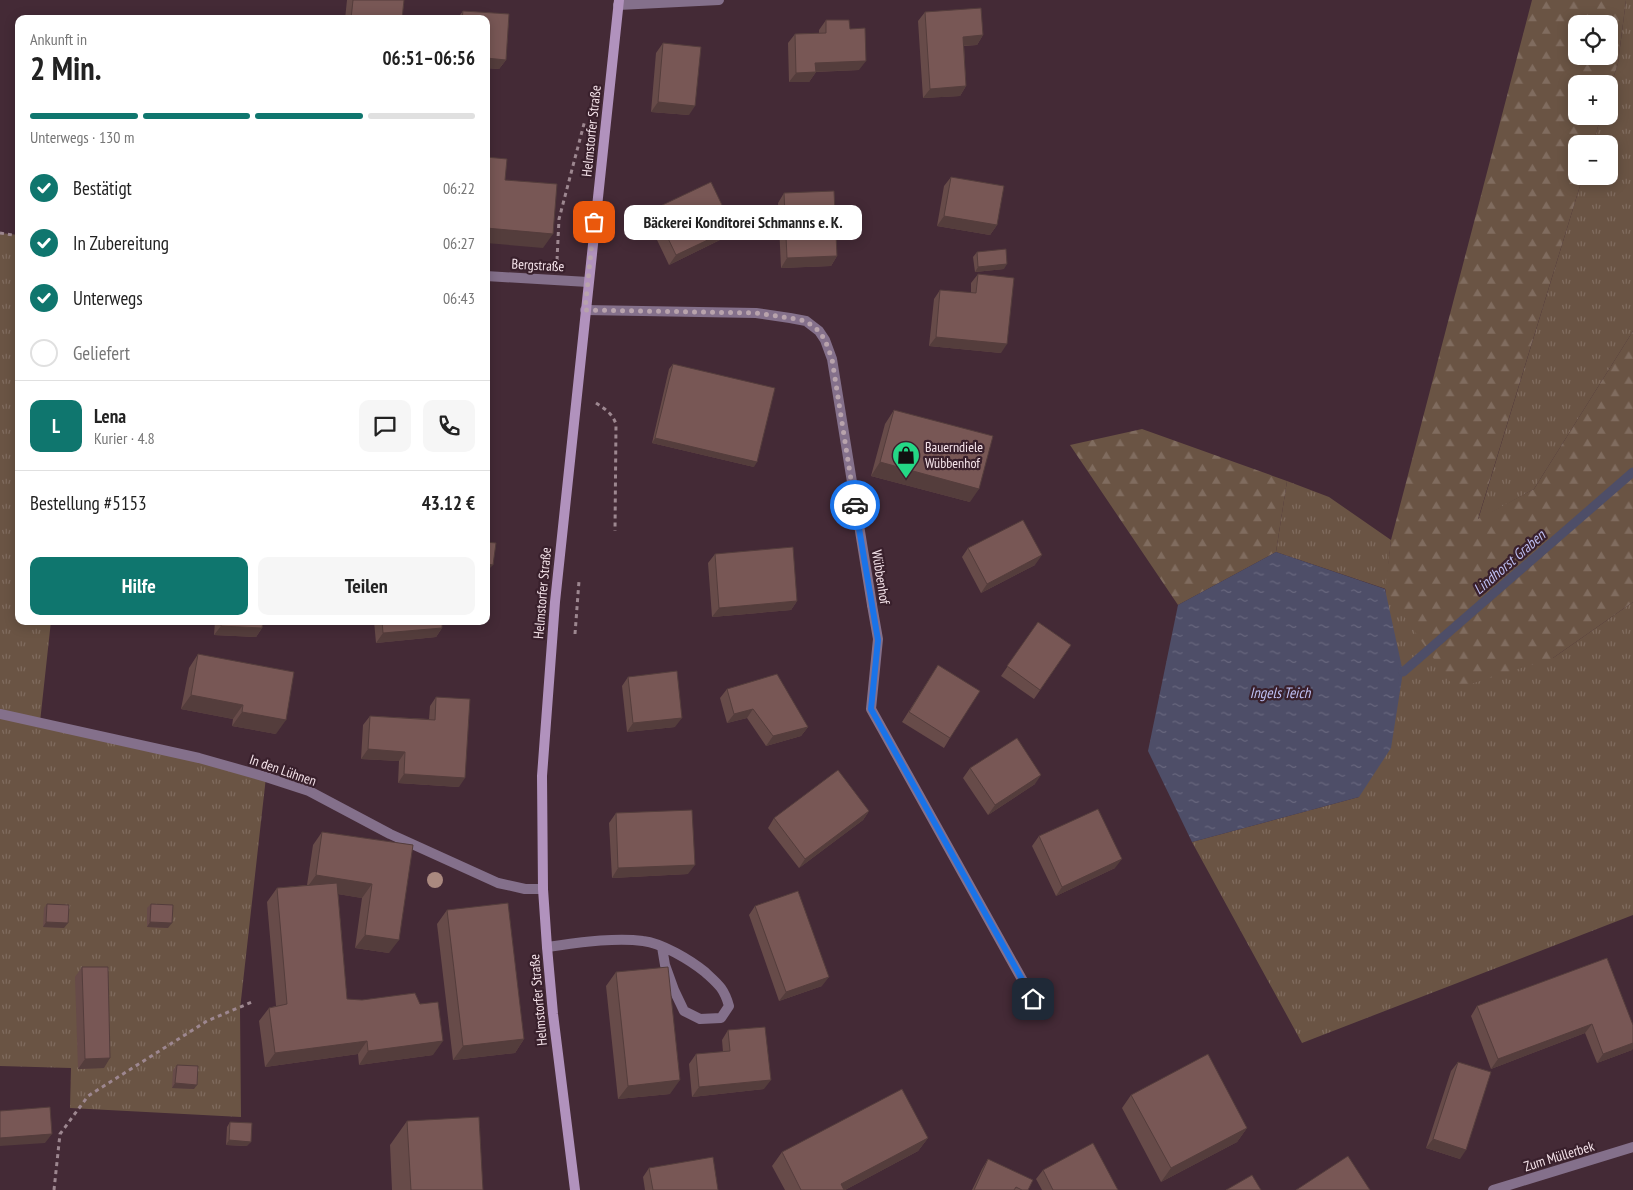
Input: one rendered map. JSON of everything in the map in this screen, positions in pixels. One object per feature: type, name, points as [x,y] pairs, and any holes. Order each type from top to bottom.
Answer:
[{"type":"main road","name":"Helmstorfer Straße","points":[[575,1190],[552,1014],[543,889],[542,776],[554,602],[619,2]]},
{"type":"street","points":[[619,2],[720,0]]},
{"type":"street","name":"Bergstraße","points":[[490,276],[588,282]]},
{"type":"street","name":"Wübbenhof","points":[[585,310],[756,313],[806,321],[819,331],[825,340],[832,359],[878,640],[871,709],[1033,999]]},
{"type":"street","name":"In den Lühnen","points":[[0,714],[200,758],[266,777],[309,791],[390,834],[498,883],[525,890],[543,889]]},
{"type":"street","points":[[547,947],[623,940],[645,941],[662,947],[680,955],[720,984],[726,994],[729,1006],[721,1018],[700,1019],[684,1011],[674,990],[662,947]]},
{"type":"street","name":"Zum Müllerbek","points":[[1493,1190],[1633,1148]]},
{"type":"path","points":[[556,280],[559,219],[586,115]]},
{"type":"path","points":[[0,233],[15,235]]},
{"type":"path","points":[[594,412],[595,403],[613,417],[616,424],[615,530]]},
{"type":"path","points":[[574,637],[579,579]]},
{"type":"path","points":[[54,1190],[60,1134],[88,1096],[207,1021],[252,1002]]},
{"type":"green space","points":[[1532,0],[1626,0],[1618,63],[1618,15],[1568,15],[1568,65],[1617,65],[1614,75],[1568,75],[1568,125],[1598,125],[1596,135],[1568,135],[1568,185],[1580,185],[1478,519],[1534,489],[1633,331],[1633,602],[1553,658],[1455,689],[1385,589],[1391,540]]},
{"type":"green space","points":[[1626,0],[1633,0],[1633,331],[1534,489],[1478,520],[1580,185],[1618,185],[1618,135],[1596,135],[1598,125],[1618,125],[1618,75],[1614,75],[1618,63]]},
{"type":"green space","points":[[0,233],[15,235],[15,625],[51,625],[40,722],[266,777],[240,1009],[241,1117],[70,1108],[71,1068],[0,1066]]},
{"type":"green space","points":[[1142,429],[1287,481],[1276,552],[1178,605],[1070,445]]},
{"type":"green space","points":[[1287,481],[1329,497],[1391,540],[1386,589],[1276,552]]},
{"type":"green space","points":[[1386,589],[1553,658],[1633,602],[1633,915],[1302,1043],[1192,842],[1359,797]]},
{"type":"water","name":"Ingels Teich","points":[[1276,552],[1385,589],[1403,672],[1391,748],[1359,797],[1192,842],[1148,751],[1178,605]]},
{"type":"building","points":[[353,0],[404,0],[402,15],[351,15]]},
{"type":"building","points":[[981,8],[983,35],[963,37],[966,86],[930,89],[925,12]]},
{"type":"building","points":[[463,11],[509,14],[506,60],[490,58],[490,15],[462,15]]},
{"type":"building","points":[[826,20],[849,20],[850,29],[865,28],[866,61],[815,63],[816,72],[796,73],[795,34],[826,33]]},
{"type":"building","points":[[663,43],[701,47],[695,106],[658,102]]},
{"type":"building","points":[[490,157],[507,159],[505,180],[557,184],[553,234],[490,228]]},
{"type":"building","points":[[951,177],[1004,186],[997,225],[944,216]]},
{"type":"building","points":[[711,182],[733,228],[676,255],[654,209]]},
{"type":"building","points":[[834,191],[837,256],[787,258],[784,193]]},
{"type":"building","points":[[1006,249],[1007,264],[978,267],[977,252]]},
{"type":"building","points":[[978,274],[1014,278],[1007,344],[936,337],[940,290],[976,293]]},
{"type":"building","points":[[673,364],[775,388],[757,462],[655,438]]},
{"type":"building","points":[[894,410],[993,436],[979,489],[880,462]]},
{"type":"building","points":[[1023,520],[1042,555],[987,584],[968,548]]},
{"type":"building","points":[[490,542],[496,543],[493,565],[490,565]]},
{"type":"building","points":[[793,547],[797,601],[719,608],[715,554]]},
{"type":"building","points":[[1038,622],[1071,645],[1040,690],[1007,666]]},
{"type":"building","points":[[221,625],[262,625],[262,628]]},
{"type":"building","points":[[382,625],[442,625],[442,628],[383,633]]},
{"type":"building","points":[[198,654],[294,672],[286,720],[242,712],[243,705],[191,695]]},
{"type":"building","points":[[938,665],[980,691],[950,738],[909,712]]},
{"type":"building","points":[[677,671],[682,718],[633,723],[628,677]]},
{"type":"building","points":[[777,674],[808,727],[773,736],[753,709],[734,714],[727,689]]},
{"type":"building","points":[[436,697],[470,699],[465,778],[404,774],[405,752],[368,749],[370,716],[435,720]]},
{"type":"building","points":[[1017,738],[1041,775],[995,805],[970,768]]},
{"type":"building","points":[[838,770],[869,811],[805,859],[774,818]]},
{"type":"building","points":[[1098,809],[1122,859],[1062,887],[1039,836]]},
{"type":"building","points":[[692,810],[695,865],[618,868],[616,813]]},
{"type":"building","points":[[322,832],[413,845],[399,940],[365,935],[372,884],[316,875]]},
{"type":"building","points":[[337,883],[347,999],[362,1000],[415,993],[420,1004],[438,1002],[443,1041],[368,1051],[367,1041],[275,1053],[269,1008],[287,1004],[277,888]]},
{"type":"building","points":[[798,891],[829,977],[786,992],[755,906]]},
{"type":"building","points":[[508,903],[524,1039],[463,1046],[447,910]]},
{"type":"building","points":[[47,904],[69,905],[68,923],[46,922]]},
{"type":"building","points":[[151,904],[173,905],[172,923],[150,922]]},
{"type":"building","points":[[1607,958],[1633,1025],[1633,1043],[1603,1054],[1592,1024],[1498,1059],[1477,1006]]},
{"type":"building","points":[[82,967],[108,967],[110,1058],[85,1059]]},
{"type":"building","points":[[668,967],[680,1080],[628,1086],[616,972]]},
{"type":"building","points":[[765,1027],[771,1080],[699,1087],[696,1054],[730,1051],[728,1030]]},
{"type":"building","points":[[1208,1054],[1247,1128],[1171,1168],[1131,1095]]},
{"type":"building","points":[[1458,1062],[1491,1072],[1466,1150],[1433,1139]]},
{"type":"building","points":[[177,1065],[198,1066],[197,1085],[175,1083]]},
{"type":"building","points":[[902,1089],[928,1138],[841,1184],[844,1190],[801,1190],[782,1152]]},
{"type":"building","points":[[50,1107],[52,1134],[0,1138],[0,1111]]},
{"type":"building","points":[[479,1117],[483,1190],[411,1190],[407,1121]]},
{"type":"building","points":[[230,1122],[252,1123],[251,1142],[229,1140]]},
{"type":"building","points":[[1093,1143],[1118,1190],[1053,1190],[1043,1170]]},
{"type":"building","points":[[1348,1156],[1370,1190],[1296,1190]]},
{"type":"building","points":[[713,1157],[718,1190],[653,1190],[649,1168]]},
{"type":"building","points":[[988,1159],[1033,1180],[1028,1190],[1016,1187],[1014,1190],[974,1190]]},
{"type":"building","points":[[1252,1175],[1261,1190],[1226,1190]]},
{"type":"waterway","name":"Lindhorst Graben","points":[[1403,672],[1633,472]]},
{"type":"way so far","points":[[594,222],[585,310],[756,313],[806,321],[819,331],[825,340],[832,359],[855,505]]},
{"type":"place","name":"Bäckerei Konditorei Schmanns e. K.","points":[[594,222]]},
{"type":"place","name":"Bauerndiele Wübbenhof","points":[[906,479]]},
{"type":"route","points":[[855,505],[878,640],[871,709],[1033,999]]}]
